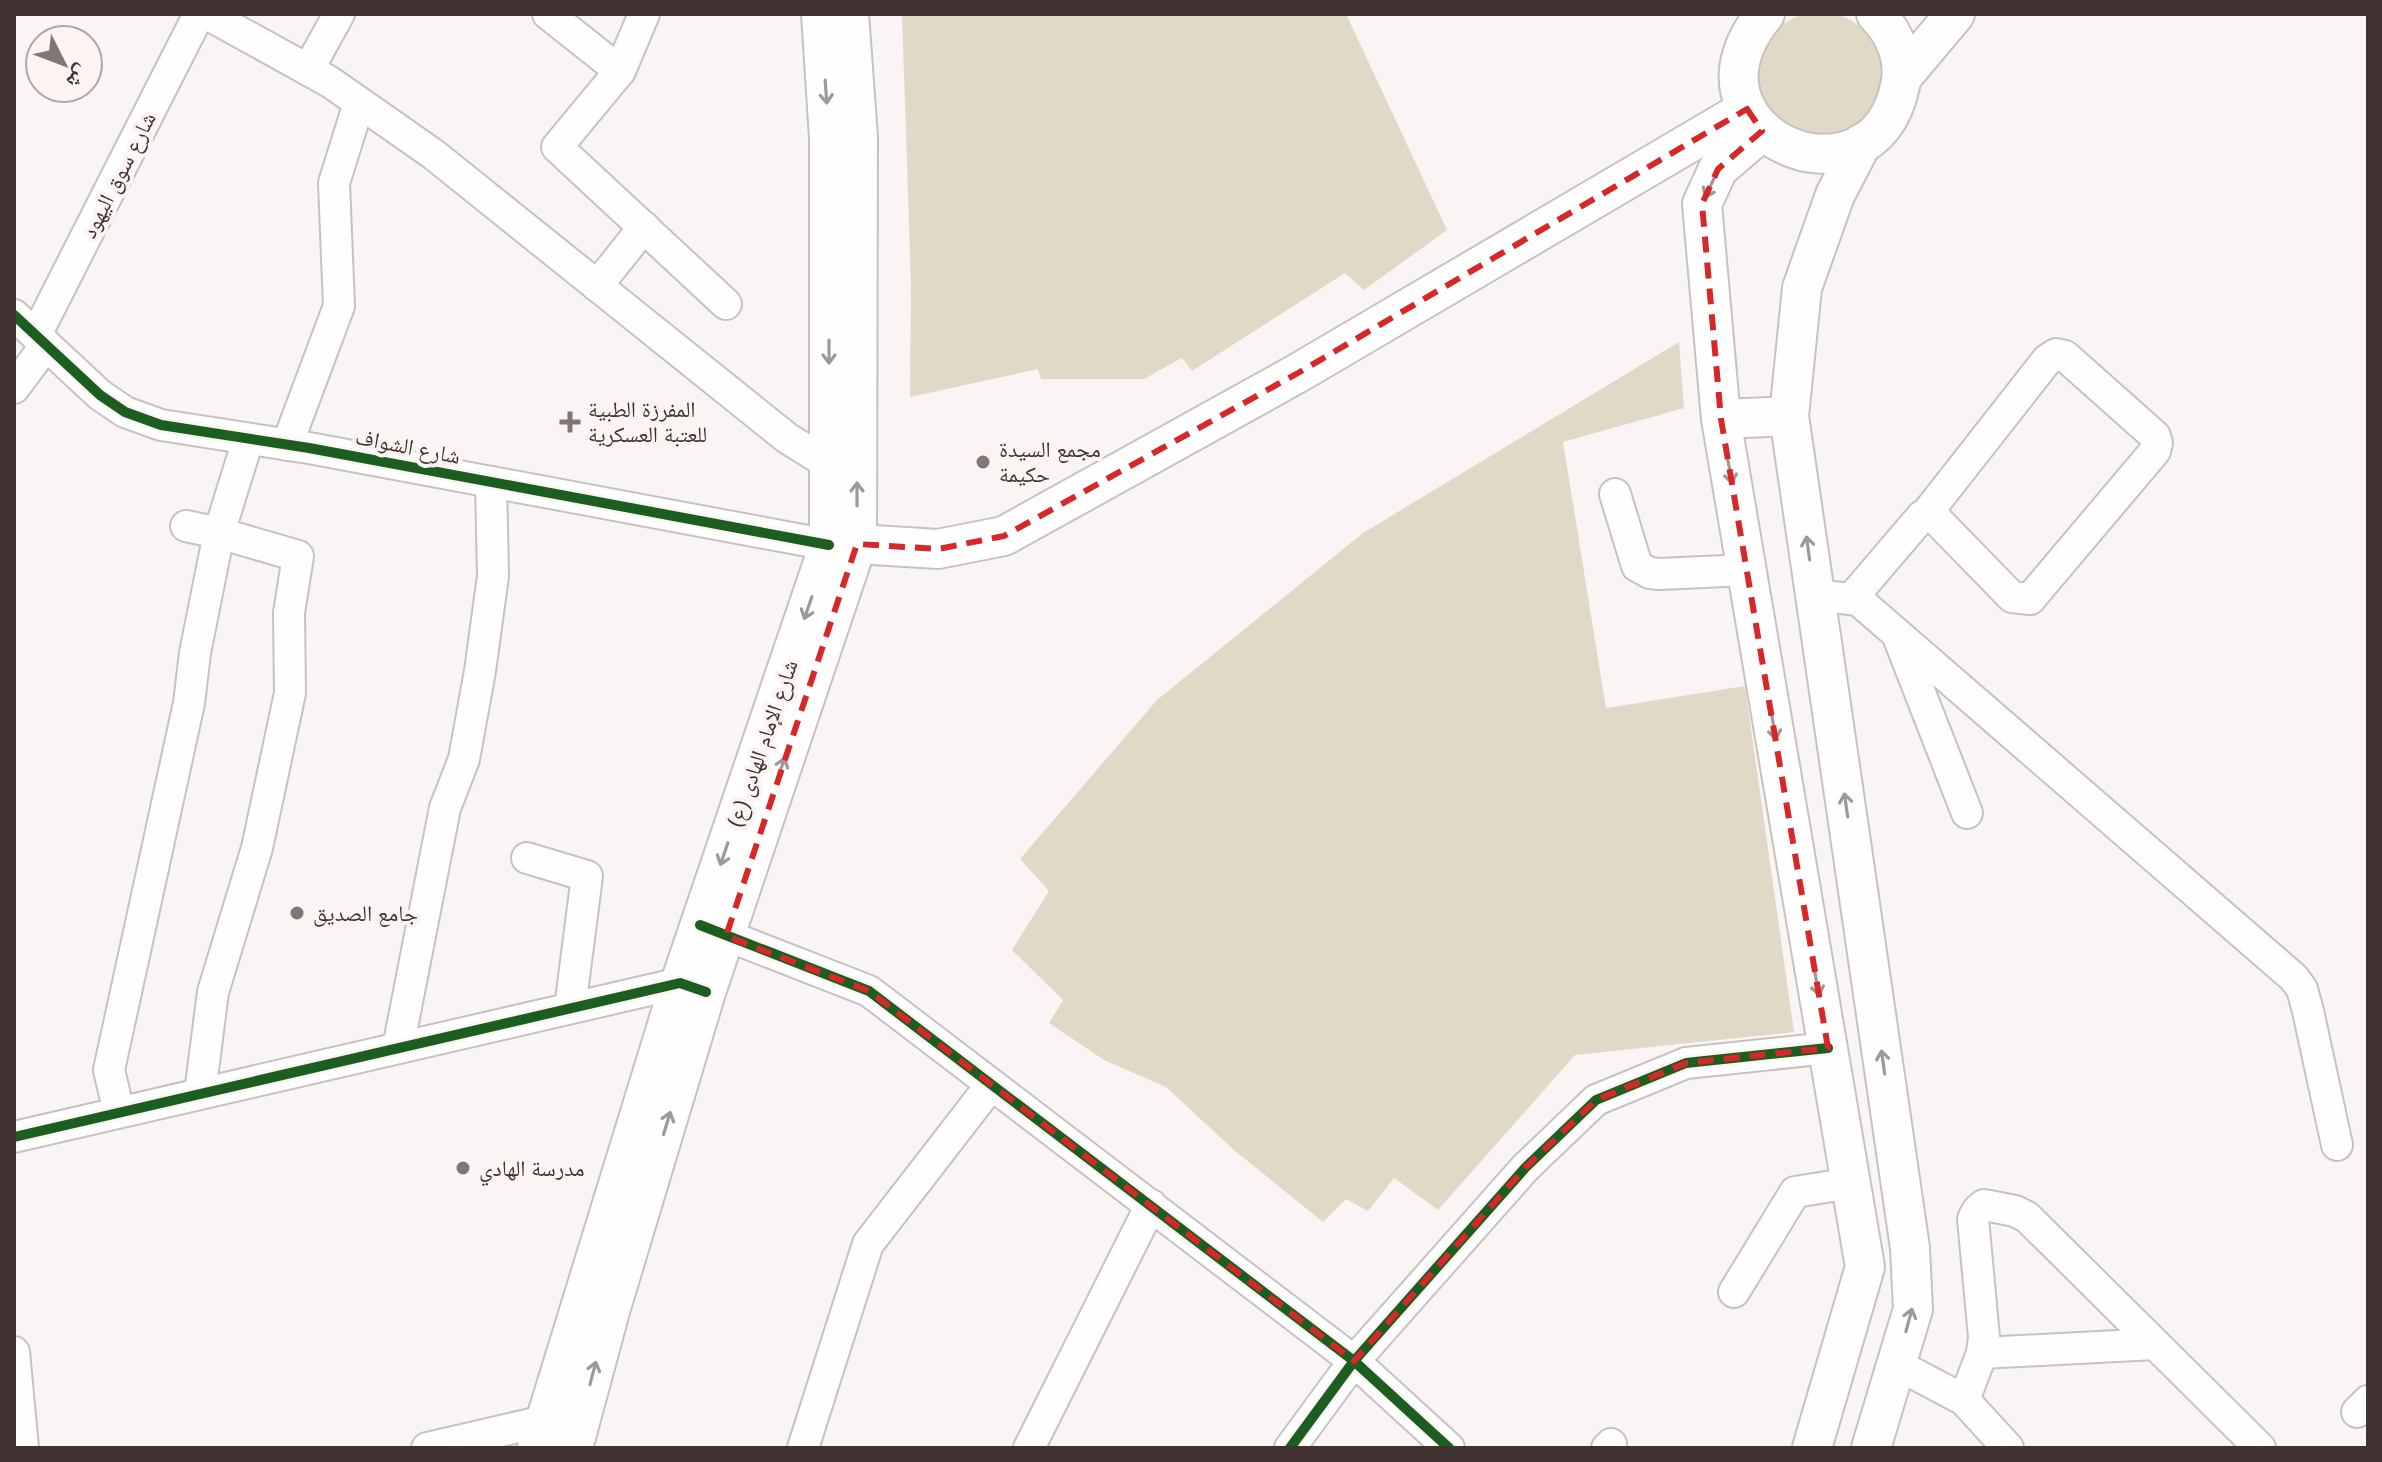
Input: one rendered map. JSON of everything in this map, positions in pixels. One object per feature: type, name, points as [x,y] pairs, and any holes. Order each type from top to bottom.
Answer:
[{"type":"main road","name":"شارع الإمام الهادی (ع)","points":[[821,14],[829,138],[829,464],[843,544]]},
{"type":"main road","name":"شارع الإمام الهادی (ع)","points":[[540,1435],[843,544],[858,137],[849,14]]},
{"type":"main road","points":[[1753,20],[1740,57],[1739,84],[1755,120],[1785,147],[1810,154],[1837,153],[1862,143],[1883,126],[1897,102],[1903,76],[1899,49],[1887,25],[1876,14]]},
{"type":"main road","points":[[1903,76],[1955,14]]},
{"type":"main road","points":[[843,544],[938,549],[1004,536],[1755,120]]},
{"type":"main road","points":[[1755,120],[1718,169],[1702,204],[1721,419],[1865,1267],[1812,1448]]},
{"type":"main road","points":[[1862,143],[1835,195],[1802,288],[1789,416],[1834,597],[1910,1248],[1913,1309],[1871,1448]]},
{"type":"main road","points":[[1721,419],[1789,416]]},
{"type":"main road","name":"شارع الإمام الهادی (ع)","points":[[573,1448],[693,987]]},
{"type":"street","name":"شارع سوق اليهود","points":[[14,388],[32,332],[199,14]]},
{"type":"street","points":[[207,14],[308,70],[433,154],[787,438],[829,464]]},
{"type":"street","points":[[308,70],[339,14]]},
{"type":"street","points":[[548,14],[620,71]]},
{"type":"street","points":[[644,14],[620,71],[557,147],[726,304]]},
{"type":"street","points":[[287,445],[339,306],[334,183],[359,103]]},
{"type":"street","points":[[597,286],[644,227]]},
{"type":"street","name":"شارع الشواف","points":[[32,332],[100,395],[125,412],[161,425],[843,544]]},
{"type":"street","points":[[1927,513],[2012,597],[2030,599],[2155,451],[2155,436],[2065,356],[2056,354],[2047,360],[1927,513],[1834,597],[1896,633],[2294,978],[2302,989],[2308,1011],[2337,1145]]},
{"type":"street","points":[[119,1112],[109,1070],[189,703],[195,653],[219,533],[248,440]]},
{"type":"street","points":[[398,1048],[445,808],[464,759],[480,671],[493,576],[491,482]]},
{"type":"street","points":[[1615,494],[1637,566],[1660,574],[1747,570]]},
{"type":"street","points":[[186,526],[298,556],[289,613],[290,693],[257,848],[213,992],[200,1093]]},
{"type":"street","points":[[1896,633],[1967,813]]},
{"type":"street","points":[[527,858],[587,876],[570,1008]]},
{"type":"street","points":[[713,930],[869,991],[1354,1361],[1449,1448]]},
{"type":"street","points":[[14,1137],[570,1008],[693,987]]},
{"type":"street","points":[[1290,1448],[1354,1361],[1525,1168],[1596,1100],[1686,1063],[1828,1048]]},
{"type":"street","points":[[803,1448],[868,1244],[991,1085]]},
{"type":"street","points":[[1734,1292],[1795,1192],[1851,1183]]},
{"type":"street","points":[[1029,1448],[1151,1205]]},
{"type":"street","points":[[1964,1400],[1982,1353],[1984,1337],[1973,1219],[1984,1205],[2015,1211],[2027,1217],[2260,1448]]},
{"type":"street","points":[[1982,1353],[2155,1344]]},
{"type":"street","points":[[14,1352],[23,1448]]},
{"type":"street","points":[[1896,1364],[1964,1400],[2008,1448]]},
{"type":"street","points":[[427,1448],[540,1435]]},
{"type":"highlighted area","points":[[1747,109],[1762,131],[1718,169],[1702,204],[1721,419],[1828,1048],[1686,1063],[1596,1100],[1525,1168],[1354,1361],[869,991],[726,936],[857,544],[938,549],[1004,536],[1298,373]]},
{"type":"shaded area","points":[[1820,12],[1844,17],[1864,30],[1877,50],[1882,74],[1877,98],[1864,118],[1844,131],[1820,136],[1796,131],[1776,118],[1763,98],[1758,74],[1763,50],[1776,30],[1796,17]]},
{"type":"shaded area","points":[[902,14],[1346,14],[1447,230],[1364,290],[1345,273],[1192,371],[1182,358],[1144,379],[1041,379],[1038,369],[910,397],[911,285]]},
{"type":"shaded area","points":[[1679,342],[1684,408],[1563,442],[1606,708],[1745,686],[1794,1032],[1575,1055],[1438,1210],[1394,1178],[1368,1211],[1346,1199],[1323,1222],[1235,1151],[1166,1087],[1104,1060],[1049,1023],[1063,1000],[1012,950],[1049,891],[1020,859],[1157,700],[1363,533]]},
{"type":"cycle path","points":[[14,315],[100,395],[125,412],[161,425],[309,448],[829,545]]},
{"type":"cycle path","points":[[700,925],[869,991],[1354,1361],[1449,1448]]},
{"type":"cycle path","points":[[14,1137],[680,983],[706,992]]},
{"type":"cycle path","points":[[1290,1448],[1354,1361],[1525,1168],[1596,1100],[1686,1063],[1828,1048]]},
{"type":"place","name":"المفرزة الطبية للعتبة العسكرية","points":[[570,422]]},
{"type":"place","name":"مجمع السيدة حكيمة","points":[[983,462]]},
{"type":"place","name":"جامع الصديق","points":[[297,913]]},
{"type":"place","name":"مدرسة الهادي","points":[[463,1168]]}]
